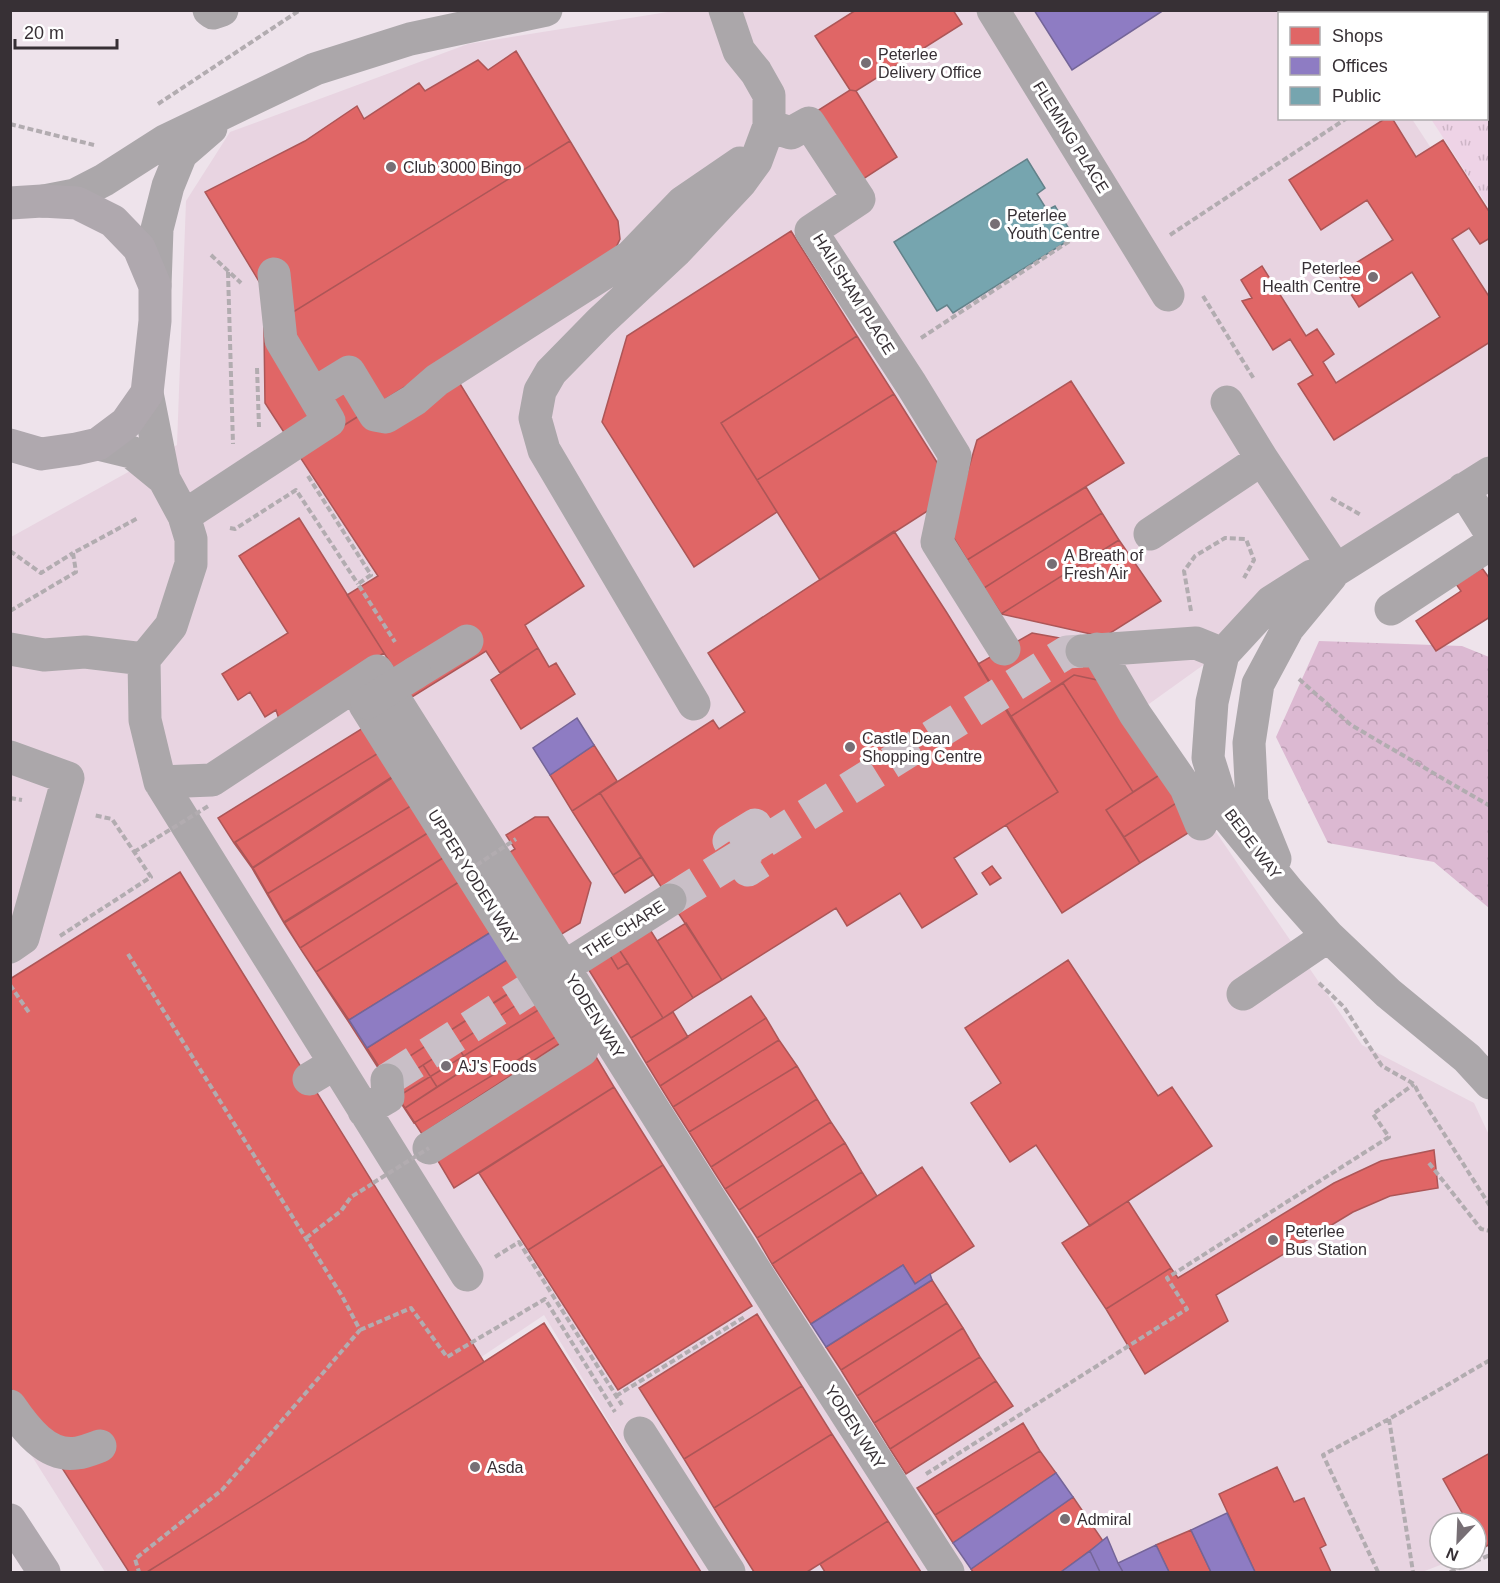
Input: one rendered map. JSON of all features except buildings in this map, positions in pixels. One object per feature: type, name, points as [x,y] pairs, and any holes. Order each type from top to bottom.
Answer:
[{"type":"main road","points":[[10,467],[26,450],[98,444],[126,423],[147,393],[155,321],[155,286],[139,248],[113,221],[77,203],[18,203]]},
{"type":"main road","points":[[10,1520],[44,1572]]},
{"type":"street","points":[[209,10],[213,13],[222,10]]},
{"type":"street","points":[[18,203],[75,195],[104,180],[165,141],[315,69],[410,39],[546,10]]},
{"type":"street","points":[[694,704],[544,450],[535,418],[540,391],[551,372],[600,322],[676,251],[740,183],[756,161],[765,135],[769,95],[756,72],[739,51],[725,10]]},
{"type":"street","name":"FLEMING PLACE","points":[[993,10],[1142,253],[1183,292]]},
{"type":"street","points":[[155,286],[157,229],[168,186],[181,154],[232,109]]},
{"type":"street","name":"HAILSHAM PLACE","points":[[765,135],[791,133],[809,123],[859,199],[811,231],[955,456],[937,542],[1004,649]]},
{"type":"street","points":[[313,394],[349,372],[375,415],[386,417],[414,400],[437,380],[631,256],[684,202],[742,162],[765,135]]},
{"type":"street","points":[[184,516],[329,421],[281,340],[274,274]]},
{"type":"street","points":[[147,393],[164,479],[184,516],[192,539],[191,564],[171,626],[144,659],[145,720],[160,782],[322,1072],[364,1111],[467,1275]]},
{"type":"street","points":[[1227,402],[1336,570]]},
{"type":"street","points":[[98,444],[131,452],[164,479]]},
{"type":"street","points":[[1150,534],[1262,459]]},
{"type":"street","points":[[1476,481],[1490,532]]},
{"type":"street","name":"BEDE WAY","points":[[1288,891],[1252,802],[1248,743],[1258,684],[1288,628],[1336,570],[1476,481]]},
{"type":"street","points":[[1391,609],[1490,544]]},
{"type":"street","name":"BEDE WAY","points":[[1336,570],[1312,576],[1271,602],[1209,649],[1212,702],[1208,758],[1226,814],[1288,891],[1328,936],[1388,993],[1467,1058],[1490,1083]]},
{"type":"street","points":[[210,805],[467,640]]},
{"type":"street","points":[[1201,824],[1186,788],[1089,650],[1209,649]]},
{"type":"street","points":[[10,650],[44,655],[85,652],[144,659]]},
{"type":"street","name":"YODEN WAY","points":[[160,782],[212,780],[377,671],[556,972],[773,1299],[948,1572]]},
{"type":"street","name":"UPPER YODEN WAY","points":[[366,704],[582,1050],[429,1148]]},
{"type":"street","points":[[10,757],[68,778],[23,938],[10,947]]},
{"type":"street","name":"THE CHARE","points":[[556,972],[670,900]]},
{"type":"street","points":[[1243,994],[1328,936]]},
{"type":"street","points":[[364,1111],[388,1097],[387,1080]]},
{"type":"street","points":[[10,1406],[22,1425],[43,1444],[59,1452],[75,1454],[100,1446]]},
{"type":"street","points":[[630,1427],[729,1572]]},
{"type":"path","points":[[154,106],[300,10]]},
{"type":"path","points":[[1142,253],[1344,120]]},
{"type":"path","points":[[10,124],[96,145]]},
{"type":"path","points":[[893,356],[1116,211]]},
{"type":"path","points":[[211,255],[228,271],[233,445]]},
{"type":"path","points":[[1183,292],[1259,388]]},
{"type":"path","points":[[305,471],[371,575],[358,584]]},
{"type":"path","points":[[296,490],[415,673]]},
{"type":"path","points":[[1326,496],[1368,519],[1381,541]]},
{"type":"path","points":[[10,551],[41,573],[138,518]]},
{"type":"path","points":[[1209,649],[1184,571],[1195,556],[1226,538],[1246,539],[1254,560],[1240,586]]},
{"type":"path","points":[[10,611],[76,572],[73,553]]},
{"type":"path","points":[[1293,674],[1351,725],[1490,806]]},
{"type":"path","points":[[51,942],[151,877],[134,852],[210,805]]},
{"type":"path","points":[[469,870],[516,839]]},
{"type":"path","points":[[128,954],[342,1296],[360,1330]]},
{"type":"path","points":[[1294,959],[1344,1006],[1383,1066],[1414,1084],[1490,1206]]},
{"type":"path","points":[[10,985],[30,1014]]},
{"type":"path","points":[[897,1492],[1187,1309],[1167,1278],[1389,1137],[1372,1114],[1414,1084]]},
{"type":"path","points":[[306,1238],[340,1211],[351,1197],[429,1148]]},
{"type":"path","points":[[1429,1162],[1481,1230],[1490,1231]]},
{"type":"path","points":[[467,1275],[519,1242],[616,1396],[630,1427]]},
{"type":"path","points":[[139,1572],[135,1559],[222,1490],[360,1330],[411,1308],[447,1357],[545,1299],[630,1427]]},
{"type":"path","points":[[616,1396],[773,1299]]},
{"type":"path","points":[[1378,1572],[1323,1455],[1490,1360]]},
{"type":"path","points":[[1389,1419],[1413,1572]]},
{"type":"path","points":[[1450,1572],[1490,1555]]},
{"type":"shaded area","points":[[674,11],[1341,12],[1278,12],[1278,120],[1413,120],[1489,237],[1489,456],[1336,570],[1135,714],[1362,1045],[1474,1103],[1489,1135],[1489,1544],[1488,1511],[1428,1511],[1428,1570],[1422,1572],[700,1572],[544,1315],[161,1572],[105,1572],[11,1423],[11,537],[177,445],[186,201],[230,132],[468,44]]},
{"type":"green space","points":[[1489,11],[1489,208],[1432,120],[1488,120],[1488,12],[1362,12]]},
{"type":"green space","points":[[1319,641],[1462,646],[1489,657],[1489,908],[1434,862],[1328,843],[1276,737]]},
{"type":"tunnel","points":[[765,841],[1067,652],[1082,651]]},
{"type":"tunnel","points":[[755,825],[773,854],[748,870],[729,841],[755,825]]},
{"type":"tunnel","points":[[670,900],[739,857]]},
{"type":"tunnel","points":[[387,1080],[547,978]]},
{"type":"place","name":"Peterlee Delivery Office","points":[[866,63]]},
{"type":"place","name":"Club 3000 Bingo","points":[[391,167]]},
{"type":"place","name":"Peterlee Youth Centre","points":[[995,224]]},
{"type":"place","name":"Peterlee Health Centre","points":[[1373,277]]},
{"type":"place","name":"A Breath of Fresh Air","points":[[1052,564]]},
{"type":"place","name":"Castle Dean Shopping Centre","points":[[850,747]]},
{"type":"place","name":"AJ's Foods","points":[[446,1066]]},
{"type":"place","name":"Peterlee Bus Station","points":[[1273,1240]]},
{"type":"place","name":"Asda","points":[[475,1467]]},
{"type":"place","name":"Admiral","points":[[1065,1519]]}]
